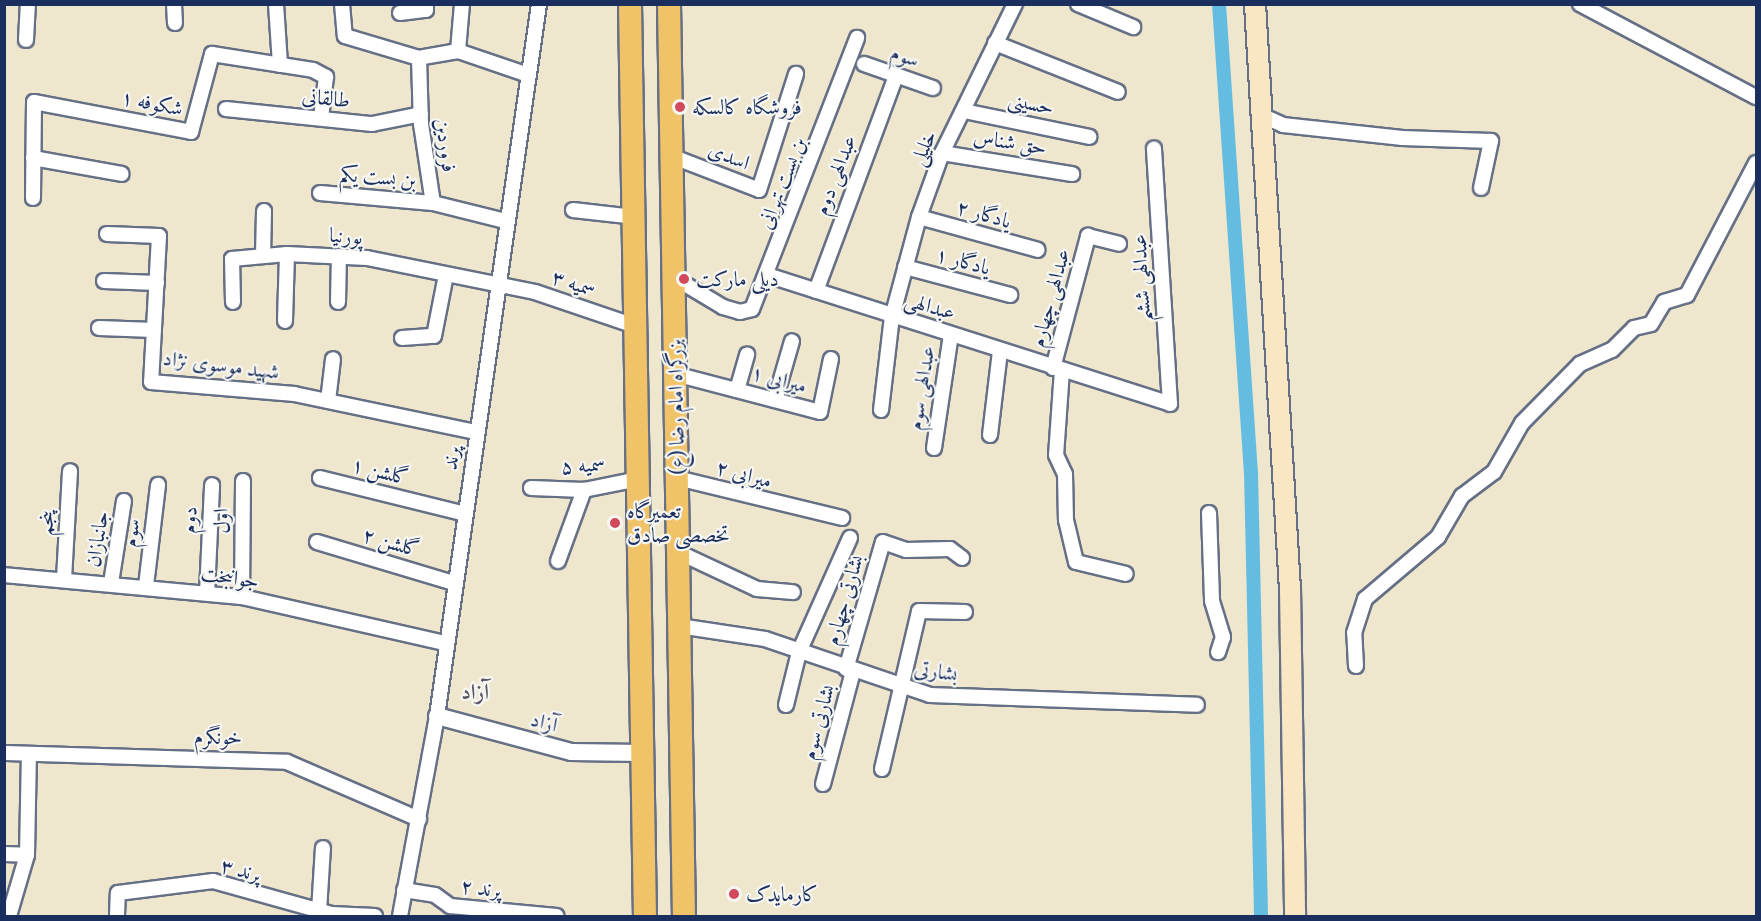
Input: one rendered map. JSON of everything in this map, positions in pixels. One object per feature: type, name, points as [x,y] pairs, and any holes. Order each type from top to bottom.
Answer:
[{"type":"highway","name":"بزرگراه امام رضا (ع)","points":[[630,4],[645,916]]},
{"type":"highway","name":"بزرگراه امام رضا (ع)","points":[[669,4],[684,916]]},
{"type":"main road","points":[[1255,4],[1290,589],[1295,916]]},
{"type":"street","points":[[26,40],[28,4]]},
{"type":"street","points":[[174,4],[175,23]]},
{"type":"street","points":[[276,4],[280,65]]},
{"type":"street","points":[[342,4],[345,36],[419,58],[458,51],[528,75]]},
{"type":"street","points":[[400,13],[426,10],[426,4]]},
{"type":"street","points":[[458,51],[462,4]]},
{"type":"street","name":"پرند","points":[[400,916],[437,716],[445,643],[498,284],[505,221],[539,4]]},
{"type":"street","name":"خلیلی","points":[[881,410],[892,317],[919,217],[942,153],[1015,4]]},
{"type":"street","points":[[1078,4],[1133,27]]},
{"type":"street","points":[[1580,4],[1756,97]]},
{"type":"street","name":"بن بست تهرانی","points":[[767,275],[857,38]]},
{"type":"street","points":[[995,43],[1118,92]]},
{"type":"street","name":"شکوفه ۱","points":[[33,198],[34,102],[191,132],[212,54],[280,65],[326,77],[321,118]]},
{"type":"street","name":"فروردین","points":[[419,58],[421,114],[433,203],[505,221]]},
{"type":"street","name":"سوم","points":[[864,64],[933,87]]},
{"type":"street","name":"اسدی","points":[[671,156],[759,190],[796,75]]},
{"type":"street","name":"عبدالهی دوم","points":[[816,291],[896,76]]},
{"type":"street","name":"طالقانی","points":[[226,109],[372,124],[421,114]]},
{"type":"street","name":"حسینی","points":[[964,111],[1089,137]]},
{"type":"street","points":[[1263,116],[1283,124],[1402,138],[1491,141],[1481,188]]},
{"type":"street","name":"عبدالهی ششم","points":[[1154,149],[1170,404]]},
{"type":"street","name":"حق شناس","points":[[942,153],[1072,174]]},
{"type":"street","points":[[33,158],[122,174]]},
{"type":"street","points":[[1356,666],[1354,633],[1365,599],[1438,537],[1462,496],[1494,472],[1522,423],[1580,364],[1612,350],[1634,328],[1651,324],[1664,302],[1687,295],[1756,163]]},
{"type":"street","name":"بن بست یکم","points":[[320,193],[433,203]]},
{"type":"street","points":[[573,210],[634,217]]},
{"type":"street","points":[[263,256],[264,211]]},
{"type":"street","name":"یادگار ۲","points":[[919,217],[1038,250]]},
{"type":"street","name":"شهید موسوی نژاد","points":[[107,234],[159,236],[151,382],[328,401],[476,432]]},
{"type":"street","name":"عبدالهی چهارم","points":[[1058,369],[1088,236],[1119,244]]},
{"type":"street","points":[[285,321],[287,254]]},
{"type":"street","name":"پورنیا","points":[[233,302],[232,259],[287,254],[339,256],[498,284]]},
{"type":"street","points":[[338,302],[339,256]]},
{"type":"street","name":"یادگار ۱","points":[[905,267],[1010,295]]},
{"type":"street","points":[[402,338],[434,336],[446,275]]},
{"type":"street","points":[[673,277],[699,295],[740,312],[752,309],[767,275]]},
{"type":"street","name":"عبدالهی","points":[[767,275],[892,317],[1170,404]]},
{"type":"street","points":[[104,281],[157,283]]},
{"type":"street","name":"سمیه ۳","points":[[498,284],[635,326]]},
{"type":"street","points":[[674,305],[699,295]]},
{"type":"street","points":[[99,328],[154,330]]},
{"type":"street","name":"عبدالهی سوم","points":[[933,448],[951,334]]},
{"type":"street","points":[[775,400],[792,341]]},
{"type":"street","points":[[990,435],[1000,351]]},
{"type":"street","points":[[737,390],[747,354]]},
{"type":"street","points":[[328,401],[333,359]]},
{"type":"street","name":"میرابی ۱","points":[[675,374],[820,412],[831,359]]},
{"type":"street","points":[[1058,369],[1059,430],[1056,455],[1065,474],[1066,520],[1076,562],[1126,574]]},
{"type":"street","name":"پنجم","points":[[64,579],[70,471]]},
{"type":"street","name":"گلشن ۱","points":[[320,478],[465,514]]},
{"type":"street","name":"میرابی ۲","points":[[677,478],[800,512],[842,518]]},
{"type":"street","name":"سمیه ۵","points":[[531,488],[585,490],[638,479]]},
{"type":"street","name":"اول","points":[[242,597],[243,480]]},
{"type":"street","name":"سوم","points":[[146,586],[158,485]]},
{"type":"street","name":"دوم","points":[[207,593],[212,485]]},
{"type":"street","points":[[558,561],[585,490]]},
{"type":"street","name":"جانبازان","points":[[111,583],[124,501]]},
{"type":"street","points":[[1209,513],[1212,601],[1223,637],[1218,652]]},
{"type":"street","points":[[786,705],[799,652],[850,538]]},
{"type":"street","name":"گلشن ۲","points":[[317,542],[454,583]]},
{"type":"street","name":"بشارتی چهارم","points":[[850,670],[883,542],[906,550],[950,549],[962,558]]},
{"type":"street","points":[[678,552],[757,589],[793,592]]},
{"type":"street","name":"جوانبخت","points":[[4,575],[146,586],[242,597],[445,643]]},
{"type":"street","points":[[882,769],[919,611],[965,612]]},
{"type":"street","name":"بشارتی","points":[[679,626],[765,639],[901,687],[941,695],[1197,705]]},
{"type":"street","name":"بشارتی سوم","points":[[823,784],[850,670]]},
{"type":"street","name":"آزاد","points":[[437,716],[571,752],[642,753]]},
{"type":"street","name":"خونگرم","points":[[4,753],[287,762],[419,819]]},
{"type":"street","points":[[9,916],[27,855],[29,754]]},
{"type":"street","points":[[319,911],[322,848]]},
{"type":"street","points":[[4,854],[27,855]]},
{"type":"street","name":"پرند ۳","points":[[117,916],[118,893],[213,881],[276,901],[319,911],[375,916]]},
{"type":"street","name":"پرند ۲","points":[[404,890],[435,895],[450,906],[557,916]]},
{"type":"street","points":[[274,916],[276,901]]},
{"type":"waterway","points":[[1219,4],[1251,473],[1261,916]]},
{"type":"place","name":"فروشگاه کالسکه","points":[[680,107]]},
{"type":"place","name":"دیلی مارکت","points":[[684,279]]},
{"type":"place","name":"تعمیرگاه تخصصی صادق","points":[[615,523]]},
{"type":"place","name":"کارمایدک","points":[[734,894]]},
{"type":"district","name":"آزاد","points":[[475,692]]}]
